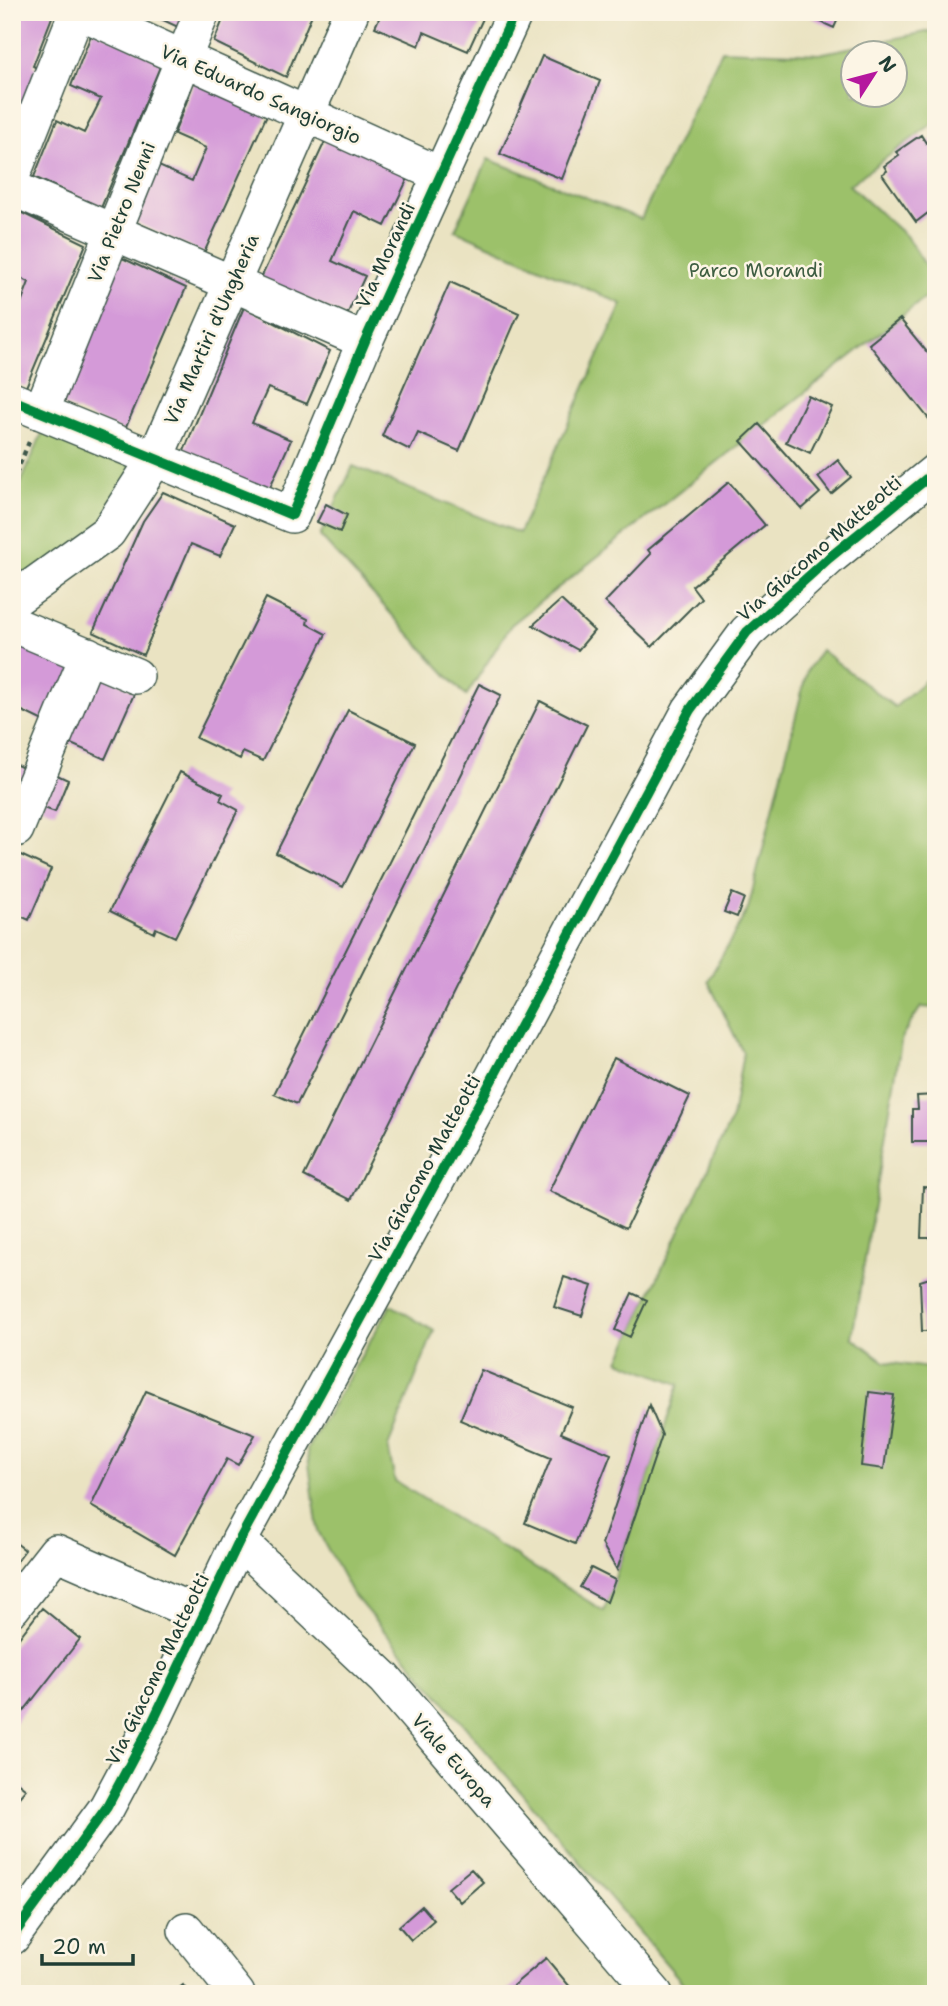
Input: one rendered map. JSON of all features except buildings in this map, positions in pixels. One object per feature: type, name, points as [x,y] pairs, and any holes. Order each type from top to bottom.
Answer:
[{"type":"street","name":"Via Eduardo Sangiorgio","points":[[79,12],[441,175]]},
{"type":"street","points":[[12,176],[79,12]]},
{"type":"street","name":"Via Pietro Nenni","points":[[27,406],[114,232],[202,12]]},
{"type":"street","name":"Via Martiri d'Ungheria","points":[[12,601],[108,532],[154,461],[351,12]]},
{"type":"street","name":"Via Morandi","points":[[154,461],[292,515],[365,341],[515,12]]},
{"type":"street","points":[[12,188],[365,341]]},
{"type":"street","points":[[27,406],[154,461]]},
{"type":"street","name":"Via Giacomo Matteotti","points":[[12,1937],[107,1807],[153,1721],[239,1541],[482,1098],[690,710],[747,632],[829,558],[936,471]]},
{"type":"street","points":[[12,624],[136,676]]},
{"type":"street","points":[[12,827],[16,829],[88,655]]},
{"type":"street","name":"Viale Europa","points":[[239,1541],[385,1679],[654,1994]]},
{"type":"street","points":[[12,1608],[56,1552],[203,1616]]},
{"type":"street","points":[[186,1930],[237,1994]]},
{"type":"path","points":[[12,483],[27,406]]},
{"type":"green space","name":"Parco Morandi","points":[[936,30],[936,121],[849,185],[906,236],[936,281],[936,289],[511,625],[466,696],[320,536],[353,466],[519,533],[622,304],[455,230],[488,159],[641,219],[722,50],[819,54],[839,50],[839,108],[909,108],[909,38],[897,38]]},
{"type":"green space","points":[[45,426],[137,465],[100,525],[12,591],[12,504]]},
{"type":"green space","points":[[821,650],[895,707],[936,671],[936,1008],[921,1007],[902,1036],[852,1337],[885,1362],[936,1369],[936,1994],[692,1994],[351,1592],[318,1531],[307,1449],[391,1305],[434,1331],[388,1447],[395,1481],[604,1611],[679,1384],[619,1361],[732,1118],[743,1053],[708,981],[748,909],[807,671]]},
{"type":"cycle path","points":[[12,400],[292,515],[365,341],[515,12]]},
{"type":"cycle path","points":[[12,1937],[107,1807],[153,1721],[239,1541],[482,1098],[690,710],[747,632],[829,558],[936,471]]}]
